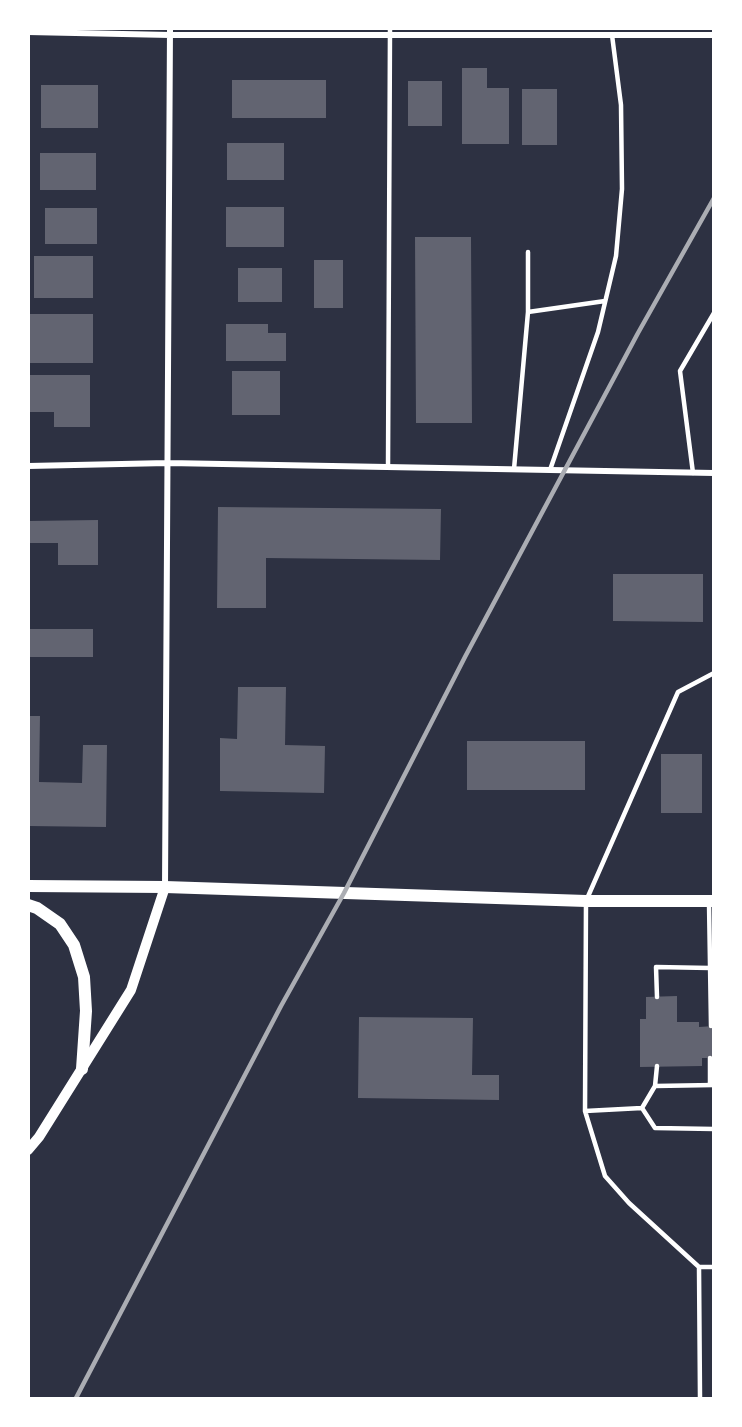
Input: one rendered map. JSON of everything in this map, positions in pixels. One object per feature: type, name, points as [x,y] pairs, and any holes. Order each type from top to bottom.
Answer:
[{"type":"main road","points":[[28,886],[165,887],[586,901],[711,901]]},
{"type":"main road","points":[[28,905],[37,908],[60,924],[74,945],[84,977],[85,989],[86,1011],[82,1070]]},
{"type":"street","points":[[28,32],[612,32],[714,35]]},
{"type":"street","points":[[28,1150],[39,1137],[131,990],[165,887],[170,32]]},
{"type":"street","points":[[28,465],[168,463],[714,473]]},
{"type":"lane","points":[[388,467],[390,32]]},
{"type":"lane","points":[[550,470],[598,332],[616,256],[622,189],[621,105],[612,32]]},
{"type":"lane","points":[[514,469],[528,312],[528,252]]},
{"type":"lane","points":[[528,312],[605,301]]},
{"type":"lane","points":[[693,473],[681,371],[714,313]]},
{"type":"lane","points":[[714,673],[678,692],[586,901],[585,1111],[605,1176],[629,1203],[699,1267],[714,1267]]},
{"type":"lane","points":[[711,901],[711,1026]]},
{"type":"lane","points":[[657,997],[656,967],[710,968]]},
{"type":"lane","points":[[655,1086],[712,1085],[710,1058]]},
{"type":"lane","points":[[642,1108],[655,1086],[657,1066]]},
{"type":"lane","points":[[585,1111],[642,1108]]},
{"type":"lane","points":[[642,1108],[655,1128],[714,1129]]},
{"type":"lane","points":[[699,1267],[700,1398]]},
{"type":"building","points":[[462,68],[487,68],[487,88],[509,88],[509,144],[462,144]]},
{"type":"building","points":[[232,80],[326,80],[326,118],[232,118]]},
{"type":"building","points":[[408,81],[442,81],[442,126],[408,126]]},
{"type":"building","points":[[41,85],[98,85],[98,128],[41,128]]},
{"type":"building","points":[[522,89],[557,89],[557,145],[522,145]]},
{"type":"building","points":[[227,143],[284,143],[284,180],[227,180]]},
{"type":"building","points":[[40,153],[96,153],[96,190],[40,190]]},
{"type":"building","points":[[226,207],[284,207],[284,247],[226,247]]},
{"type":"building","points":[[45,208],[97,208],[97,244],[45,244]]},
{"type":"building","points":[[415,237],[471,237],[472,423],[416,423]]},
{"type":"building","points":[[34,256],[93,256],[93,298],[34,298]]},
{"type":"building","points":[[314,260],[343,260],[343,308],[314,308]]},
{"type":"building","points":[[238,268],[282,268],[282,302],[238,302]]},
{"type":"building","points":[[28,314],[93,314],[93,363],[28,363]]},
{"type":"building","points":[[226,324],[268,324],[268,333],[286,333],[286,361],[226,361]]},
{"type":"building","points":[[232,371],[280,371],[280,415],[232,415]]},
{"type":"building","points":[[28,375],[90,375],[90,427],[54,427],[54,412],[28,412]]},
{"type":"building","points":[[218,507],[441,509],[440,560],[266,558],[266,608],[217,608]]},
{"type":"building","points":[[98,520],[98,565],[58,565],[58,543],[28,543],[28,521]]},
{"type":"building","points":[[613,574],[703,574],[703,622],[613,621]]},
{"type":"building","points":[[28,629],[93,629],[93,657],[28,657]]},
{"type":"building","points":[[238,687],[286,687],[285,745],[325,746],[324,793],[220,791],[220,738],[237,739]]},
{"type":"building","points":[[28,716],[40,716],[39,782],[82,783],[83,745],[107,745],[106,827],[28,826]]},
{"type":"building","points":[[467,741],[585,741],[585,790],[467,790]]},
{"type":"building","points":[[661,754],[702,754],[702,813],[661,813]]},
{"type":"building","points":[[677,996],[677,1022],[699,1022],[699,1027],[714,1026],[714,1058],[702,1058],[702,1066],[640,1067],[640,1019],[646,1019],[646,997]]},
{"type":"building","points":[[359,1017],[473,1018],[472,1075],[499,1075],[499,1100],[358,1098]]},
{"type":"railway","points":[[76,1398],[281,1006],[344,893],[466,655],[638,333],[714,198]]}]
